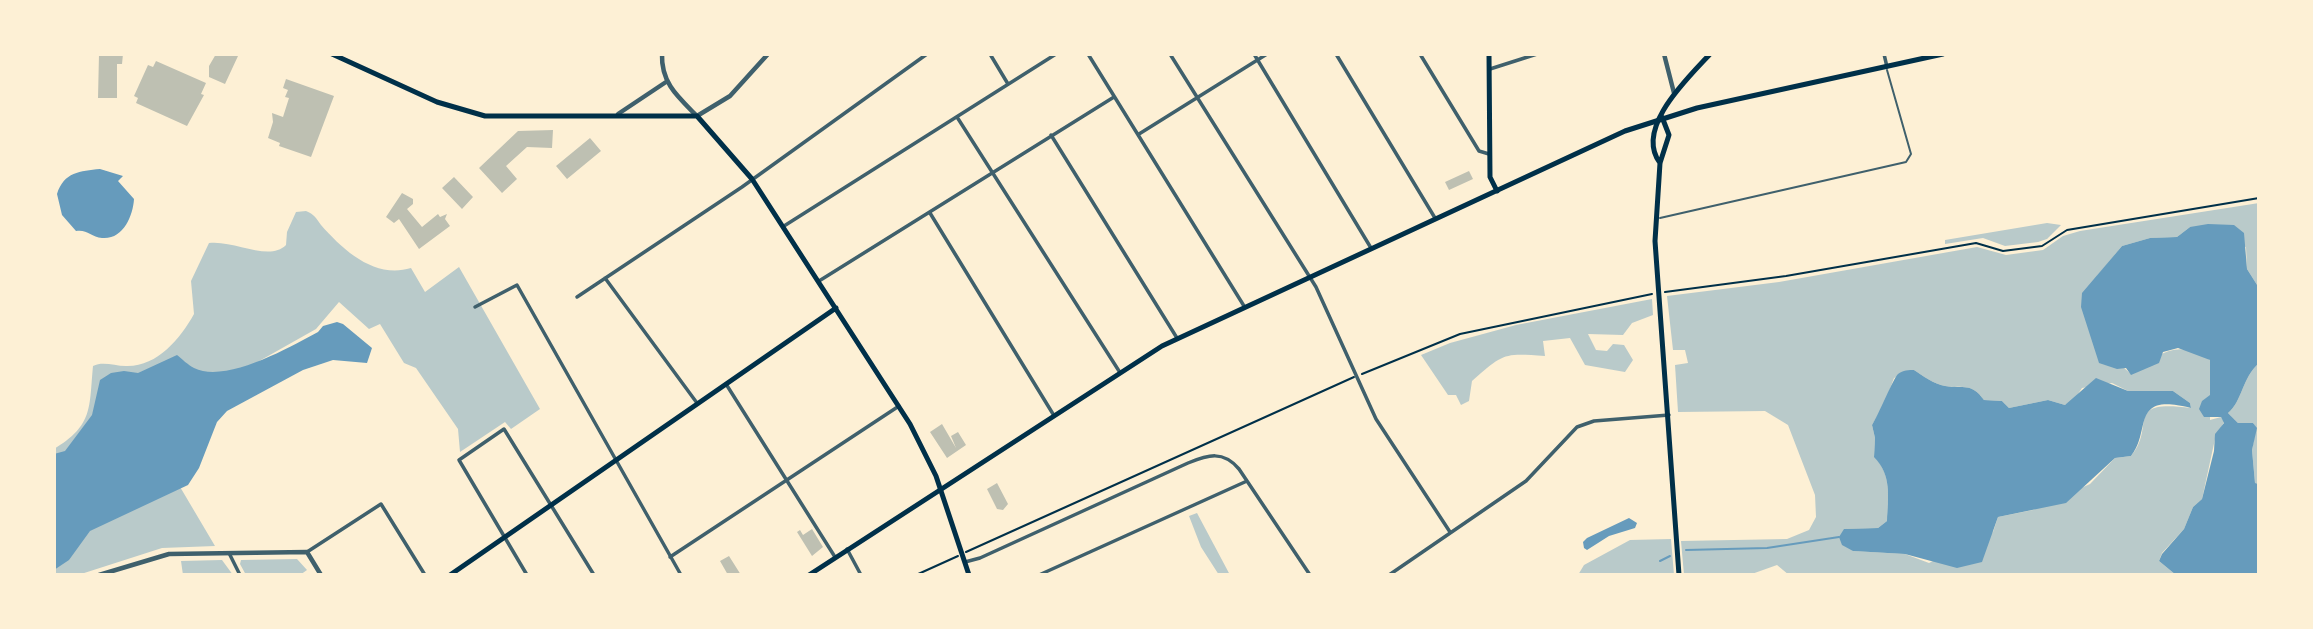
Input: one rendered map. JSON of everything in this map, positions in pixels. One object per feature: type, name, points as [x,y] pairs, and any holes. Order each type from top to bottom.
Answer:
[{"type":"main road","points":[[332,54],[437,103],[485,116],[697,116],[752,179],[899,406],[929,462],[969,575]]},
{"type":"main road","points":[[1489,54],[1490,177],[1497,191]]},
{"type":"main road","points":[[1660,163],[1651,140],[1674,93],[1710,54]]},
{"type":"main road","points":[[809,575],[1119,371],[1177,338],[1435,218],[1662,117],[1943,54]]},
{"type":"main road","points":[[1662,117],[1669,135],[1660,163],[1655,218],[1679,575]]},
{"type":"main road","points":[[450,575],[836,308]]},
{"type":"street","points":[[662,54],[662,72],[666,82],[697,116],[730,96],[768,54]]},
{"type":"street","points":[[576,298],[752,179],[927,54]]},
{"type":"street","points":[[990,54],[1009,84]]},
{"type":"street","points":[[782,228],[1056,54]]},
{"type":"street","points":[[1088,54],[1244,306]]},
{"type":"street","points":[[1170,54],[1309,276],[1376,419],[1450,532]]},
{"type":"street","points":[[1254,54],[1371,248]]},
{"type":"street","points":[[1139,134],[1267,54]]},
{"type":"street","points":[[1336,54],[1435,218]]},
{"type":"street","points":[[1420,54],[1479,151],[1491,155]]},
{"type":"street","points":[[1490,69],[1537,54]]},
{"type":"street","points":[[1664,54],[1674,93]]},
{"type":"street","points":[[1884,54],[1886,67]]},
{"type":"street","points":[[618,114],[666,82]]},
{"type":"street","points":[[818,283],[1114,97]]},
{"type":"street","points":[[957,117],[1119,371]]},
{"type":"street","points":[[1051,135],[1177,338]]},
{"type":"street","points":[[930,212],[1053,414]]},
{"type":"street","points":[[605,278],[697,403]]},
{"type":"street","points":[[475,307],[517,285],[681,575]]},
{"type":"street","points":[[726,384],[835,557]]},
{"type":"street","points":[[670,557],[899,406]]},
{"type":"street","points":[[1389,575],[1526,481],[1577,427],[1594,421],[1670,415]]},
{"type":"street","points":[[527,575],[459,460],[504,429],[594,575]]},
{"type":"street","points":[[965,562],[980,558],[1207,456],[1225,456],[1247,481],[1310,575]]},
{"type":"street","points":[[1039,575],[1247,481]]},
{"type":"street","points":[[99,575],[162,555],[307,552],[381,504],[425,575]]},
{"type":"street","points":[[847,549],[861,575]]},
{"type":"street","points":[[307,552],[321,575]]},
{"type":"street","points":[[229,553],[240,575]]},
{"type":"lane","points":[[1655,218],[1906,162],[1911,154],[1886,67]]},
{"type":"path","points":[[1675,290],[1786,276],[1976,243],[2003,251],[2042,246],[2067,230],[2259,198]]},
{"type":"path","points":[[1362,374],[1460,334],[1642,296]]},
{"type":"path","points":[[970,550],[1351,379]]},
{"type":"path","points":[[916,575],[955,557]]},
{"type":"shaded area","points":[[2259,203],[2259,288],[2247,269],[2246,247],[2190,227],[2177,237],[2150,238],[2122,246],[2097,276],[2123,367],[2131,374],[2159,355],[2178,349],[2198,353],[2210,360],[2210,420],[2221,417],[2224,422],[2215,439],[2202,499],[2193,507],[2184,529],[2162,553],[2159,561],[2176,575],[1789,575],[1777,565],[1749,575],[1684,575],[1681,541],[1787,539],[1809,530],[1816,517],[1815,495],[1788,425],[1765,411],[1678,412],[1675,365],[1688,363],[1685,350],[1673,350],[1667,296],[1779,282],[1977,247],[2006,255],[2043,250],[2063,236],[2080,231]],"holes":[[[1914,370],[1941,385],[1971,388],[1984,400],[2002,401],[2009,408],[2048,400],[2065,405],[2074,400],[2082,388],[2112,383],[2128,391],[2173,391],[2190,403],[2191,408],[2170,406],[2156,407],[2149,411],[2145,417],[2142,435],[2131,456],[2115,458],[2090,484],[2033,510],[1998,517],[1993,532],[1929,563],[1905,554],[1853,551],[1844,529],[1878,528],[1887,521],[1888,487],[1884,471],[1874,456],[1875,438],[1872,425],[1884,405],[1894,378]]]},
{"type":"shaded area","points":[[306,211],[315,216],[340,244],[361,260],[385,270],[411,268],[425,292],[459,267],[540,409],[511,429],[505,422],[460,452],[458,429],[416,368],[404,363],[380,324],[369,329],[339,302],[316,329],[144,426],[215,546],[162,548],[78,575],[54,575],[54,449],[83,423],[89,404],[93,366],[126,366],[148,362],[175,342],[194,314],[191,281],[209,243],[230,244],[261,251],[279,250],[286,245],[287,232],[296,212]]},
{"type":"shaded area","points":[[2047,223],[2061,225],[2047,239],[2038,242],[2005,246],[1983,238],[1945,244],[1945,240]]},
{"type":"shaded area","points":[[1652,299],[1653,315],[1632,323],[1623,335],[1588,334],[1596,350],[1607,351],[1613,344],[1624,345],[1633,360],[1625,372],[1585,365],[1570,338],[1543,341],[1545,356],[1512,355],[1491,365],[1472,381],[1469,401],[1461,405],[1456,395],[1448,395],[1421,355],[1450,343],[1516,325]]},
{"type":"shaded area","points":[[2259,363],[2259,484],[2255,483],[2252,450],[2256,428],[2253,423],[2238,423],[2228,413]]},
{"type":"shaded area","points":[[1197,513],[1230,575],[1219,575],[1201,547],[1189,516]]},
{"type":"shaded area","points":[[1671,539],[1674,575],[1578,575],[1584,565],[1630,540]]},
{"type":"shaded area","points":[[297,559],[307,570],[300,575],[246,575],[240,564],[241,560]]},
{"type":"shaded area","points":[[222,560],[233,575],[183,575],[181,561]]},
{"type":"water","points":[[100,169],[123,176],[118,181],[134,199],[126,226],[109,238],[76,231],[62,215],[57,194],[68,177],[79,172]]},
{"type":"water","points":[[2208,224],[2234,225],[2244,233],[2247,269],[2259,288],[2259,363],[2228,413],[2238,423],[2253,423],[2257,428],[2252,450],[2255,483],[2259,484],[2259,575],[2176,575],[2159,561],[2184,529],[2193,507],[2202,499],[2214,451],[2215,434],[2224,423],[2221,417],[2204,417],[2199,409],[2202,401],[2210,395],[2210,360],[2178,348],[2163,352],[2159,363],[2131,375],[2126,368],[2117,369],[2099,363],[2081,307],[2082,293],[2122,246],[2150,238],[2177,237],[2190,227]]},
{"type":"water","points":[[337,322],[372,348],[367,363],[333,360],[303,370],[227,411],[217,422],[199,468],[188,485],[90,531],[69,560],[54,570],[54,454],[65,451],[92,415],[100,380],[111,373],[138,373],[177,355],[194,368],[207,372],[240,368],[275,354],[318,332],[323,326]]},
{"type":"water","points":[[1914,370],[1937,384],[1971,388],[1984,400],[2002,401],[2009,408],[2048,400],[2065,405],[2096,378],[2128,391],[2173,391],[2190,403],[2191,408],[2171,404],[2158,405],[2150,410],[2131,456],[2115,458],[2066,503],[1998,517],[1982,562],[1957,568],[1905,554],[1853,551],[1842,545],[1839,537],[1844,529],[1878,528],[1887,521],[1888,487],[1884,471],[1874,457],[1875,438],[1872,425],[1898,374]]},
{"type":"water","points":[[1629,518],[1637,523],[1635,528],[1609,536],[1587,550],[1584,548],[1583,542],[1587,538]]},
{"type":"building","points":[[99,54],[123,54],[122,64],[117,64],[117,98],[98,98]]},
{"type":"building","points":[[216,54],[238,56],[225,84],[209,77],[209,66]]},
{"type":"building","points":[[156,61],[206,83],[201,94],[204,95],[187,126],[136,103],[138,98],[134,96],[148,65],[153,67]]},
{"type":"building","points":[[286,79],[334,96],[311,157],[279,146],[280,143],[268,138],[273,122],[272,113],[283,117],[289,98],[285,97],[288,90],[283,88]]},
{"type":"building","points":[[553,130],[552,148],[527,147],[506,166],[517,179],[502,193],[479,168],[518,131]]},
{"type":"building","points":[[590,138],[601,151],[567,179],[556,166]]},
{"type":"building","points":[[1469,171],[1473,179],[1449,190],[1445,182]]},
{"type":"building","points":[[454,177],[473,197],[462,209],[442,188]]},
{"type":"building","points":[[402,193],[413,199],[413,204],[407,209],[422,227],[438,214],[440,217],[447,214],[445,219],[450,226],[419,249],[399,219],[394,223],[386,217]]},
{"type":"building","points":[[942,424],[956,448],[951,436],[958,432],[966,445],[947,458],[930,432]]},
{"type":"building","points":[[997,483],[1008,504],[1003,510],[997,509],[987,489]]},
{"type":"building","points":[[812,529],[823,547],[812,556],[797,532],[800,530],[803,535]]},
{"type":"building","points":[[729,556],[741,575],[728,575],[720,561]]},
{"type":"waterway","points":[[1686,550],[1767,548],[1839,537]]},
{"type":"waterway","points":[[1660,561],[1670,556]]}]
